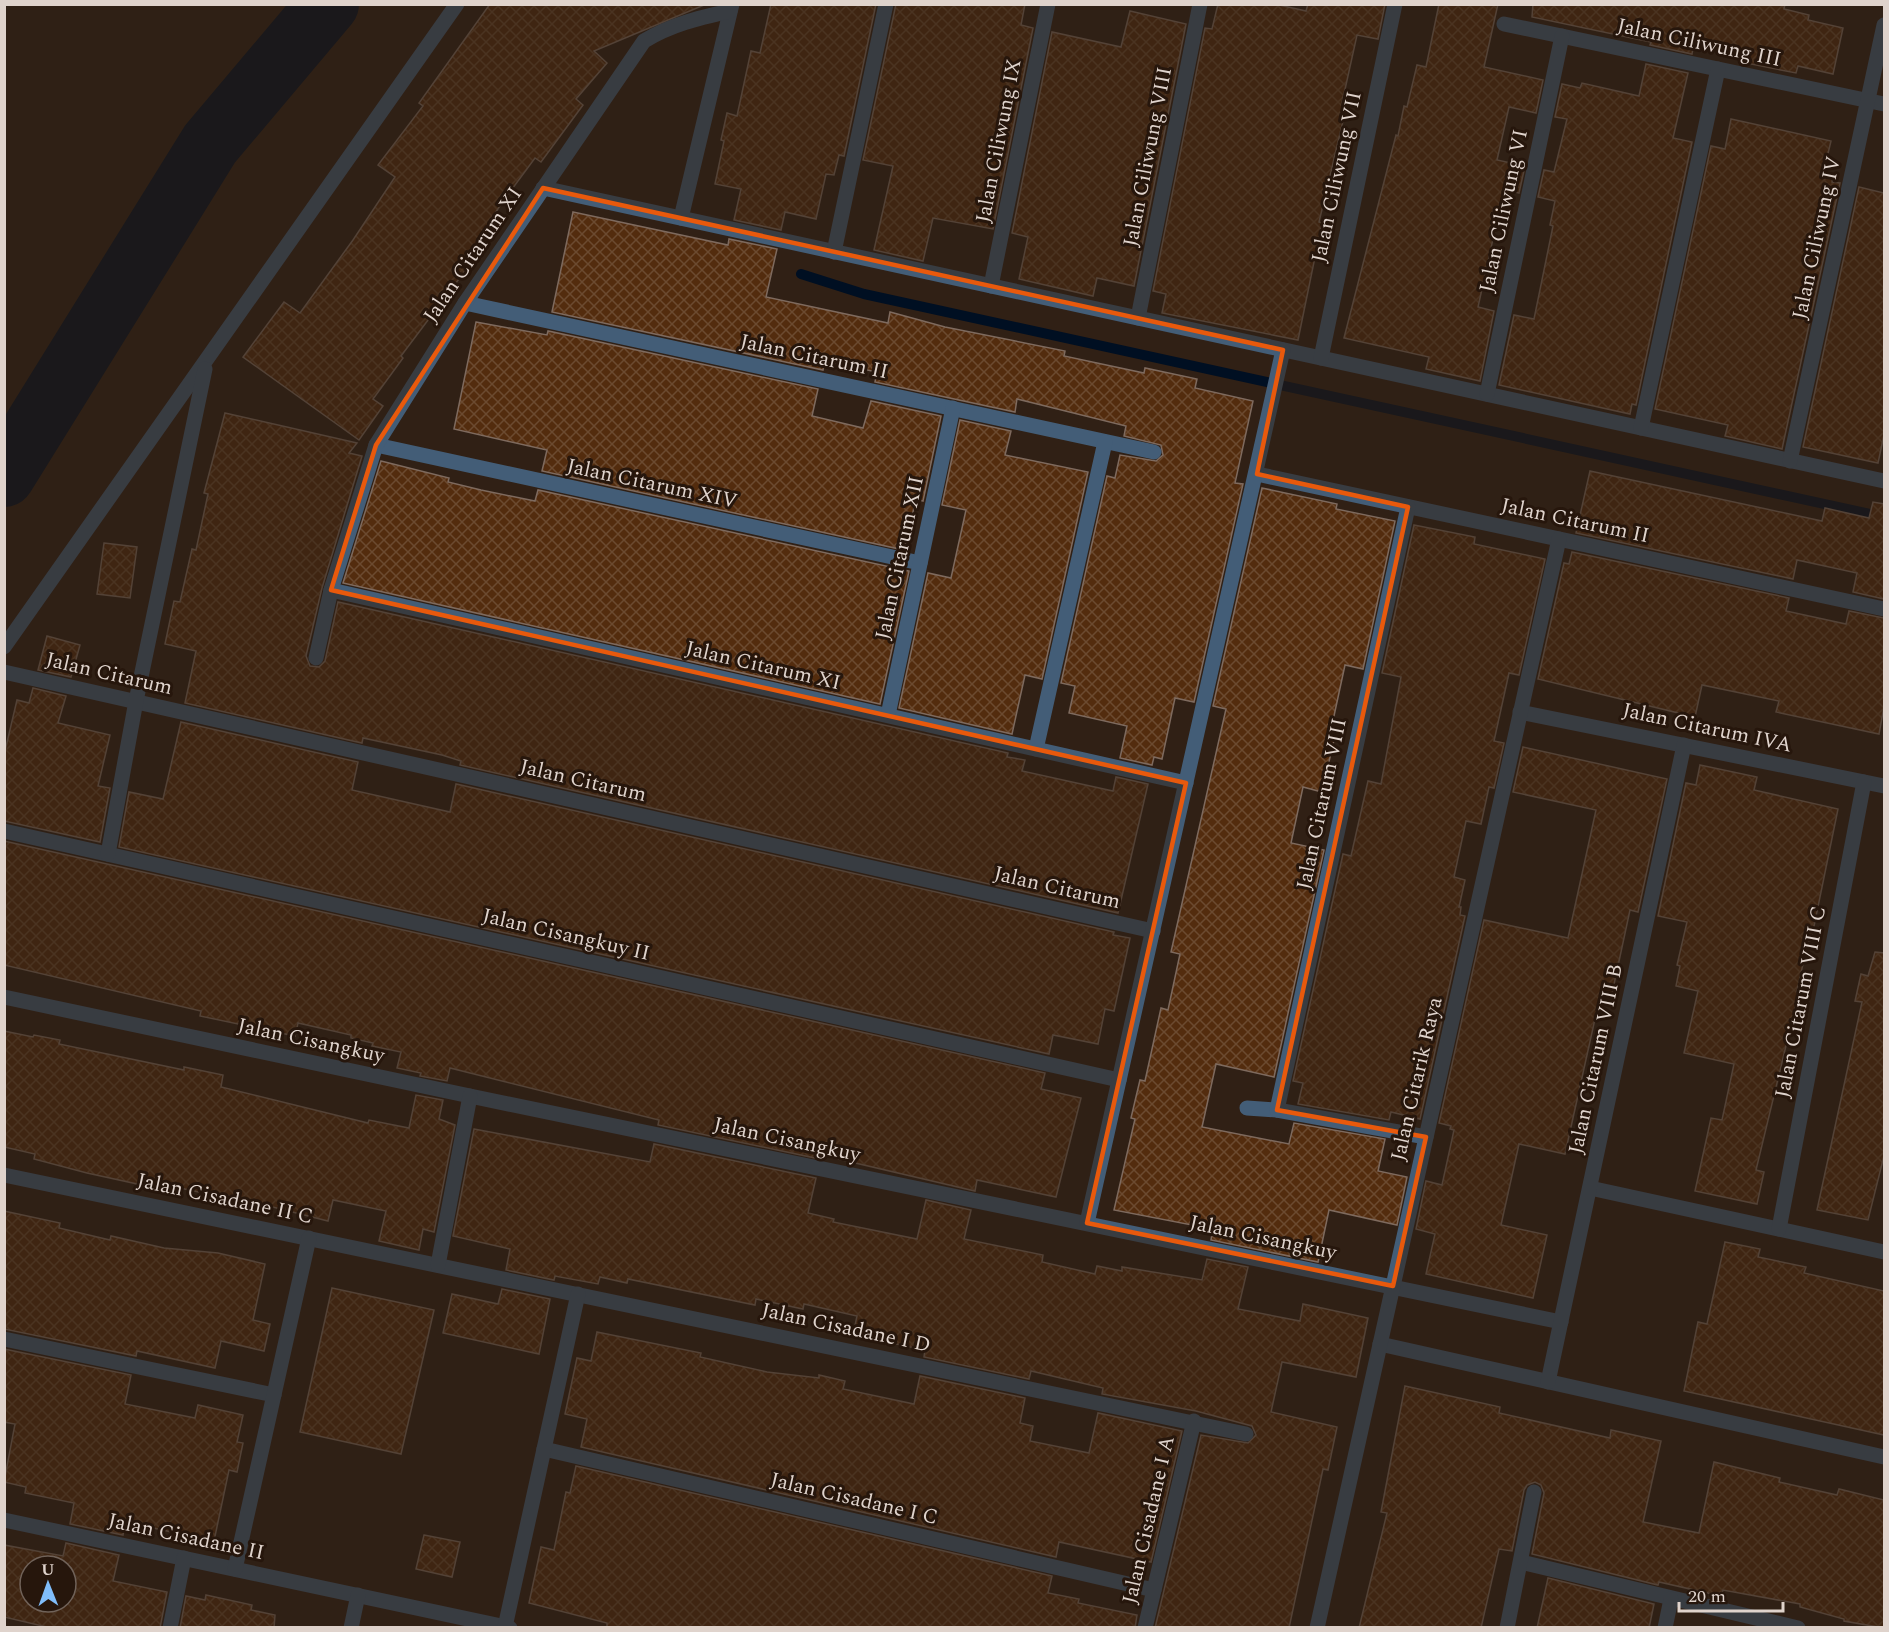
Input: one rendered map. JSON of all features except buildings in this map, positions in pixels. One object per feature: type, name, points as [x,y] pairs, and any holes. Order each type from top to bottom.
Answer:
[{"type":"street","points":[[4,647],[457,4]]},
{"type":"street","points":[[834,252],[886,4]]},
{"type":"street","name":"Jalan Ciliwung IX","points":[[991,286],[1048,4]]},
{"type":"street","name":"Jalan Ciliwung VIII","points":[[1138,318],[1200,4]]},
{"type":"street","name":"Jalan Ciliwung VII","points":[[1321,358],[1395,4]]},
{"type":"street","name":"Jalan Citarum XI","points":[[316,658],[331,590],[376,445],[465,303],[644,41],[664,29],[731,8],[681,218]]},
{"type":"street","name":"Jalan Ciliwung III","points":[[1504,24],[1884,104]]},
{"type":"street","name":"Jalan Ciliwung IV","points":[[1790,460],[1884,25]]},
{"type":"street","name":"Jalan Ciliwung VI","points":[[1487,394],[1562,36]]},
{"type":"street","points":[[1641,428],[1718,69]]},
{"type":"street","points":[[543,188],[1884,481]]},
{"type":"street","name":"Jalan Citarum II","points":[[465,303],[1154,452]]},
{"type":"street","points":[[1087,1223],[1283,350]]},
{"type":"street","points":[[108,854],[136,701],[206,361]]},
{"type":"street","name":"Jalan Citarum XII","points":[[888,716],[953,408]]},
{"type":"street","points":[[1036,749],[1105,442]]},
{"type":"street","name":"Jalan Citarum XIV","points":[[376,445],[920,563]]},
{"type":"street","name":"Jalan Citarum II","points":[[1257,474],[1884,609]]},
{"type":"street","name":"Jalan Citarum VIII","points":[[1277,1110],[1408,507]]},
{"type":"street","name":"Jalan Citarik Raya","points":[[1317,1628],[1559,539]]},
{"type":"street","name":"Jalan Citarum XI","points":[[331,590],[1186,783]]},
{"type":"street","name":"Jalan Citarum","points":[[4,672],[1153,931]]},
{"type":"street","name":"Jalan Citarum IVA","points":[[1520,712],[1884,786]]},
{"type":"street","name":"Jalan Citarum VIII B","points":[[1548,1382],[1684,745]]},
{"type":"street","name":"Jalan Citarum VIII C","points":[[1779,1229],[1864,782]]},
{"type":"street","name":"Jalan Cisangkuy II","points":[[4,831],[1119,1080]]},
{"type":"street","name":"Jalan Cisangkuy","points":[[4,997],[1561,1322]]},
{"type":"street","points":[[438,1265],[470,1096]]},
{"type":"street","points":[[1247,1108],[1277,1110],[1426,1137]]},
{"type":"street","name":"Jalan Cisadane II C","points":[[4,1175],[438,1265]]},
{"type":"street","points":[[1590,1188],[1884,1252]]},
{"type":"street","points":[[235,1569],[309,1238]]},
{"type":"street","name":"Jalan Cisadane I D","points":[[438,1265],[1194,1421],[1246,1434]]},
{"type":"street","points":[[508,1627],[578,1294]]},
{"type":"street","points":[[4,1339],[274,1395]]},
{"type":"street","points":[[1380,1344],[1884,1457]]},
{"type":"street","name":"Jalan Cisadane I A","points":[[1145,1628],[1194,1421]]},
{"type":"street","name":"Jalan Cisadane I C","points":[[544,1449],[1154,1590]]},
{"type":"street","points":[[1507,1628],[1534,1492]]},
{"type":"street","name":"Jalan Cisadane II","points":[[4,1520],[508,1627]]},
{"type":"street","points":[[170,1628],[184,1558]]},
{"type":"street","points":[[1521,1562],[1798,1628]]},
{"type":"street","points":[[351,1628],[358,1595]]},
{"type":"street","points":[[1665,1628],[1671,1599]]},
{"type":"highlighted area","points":[[543,188],[1283,350],[1257,474],[1408,507],[1277,1110],[1426,1137],[1393,1286],[1087,1223],[1186,783],[331,590],[376,445]]},
{"type":"waterway","points":[[4,476],[210,144],[328,4]]},
{"type":"waterway","points":[[801,274],[864,294],[1884,517]]}]
